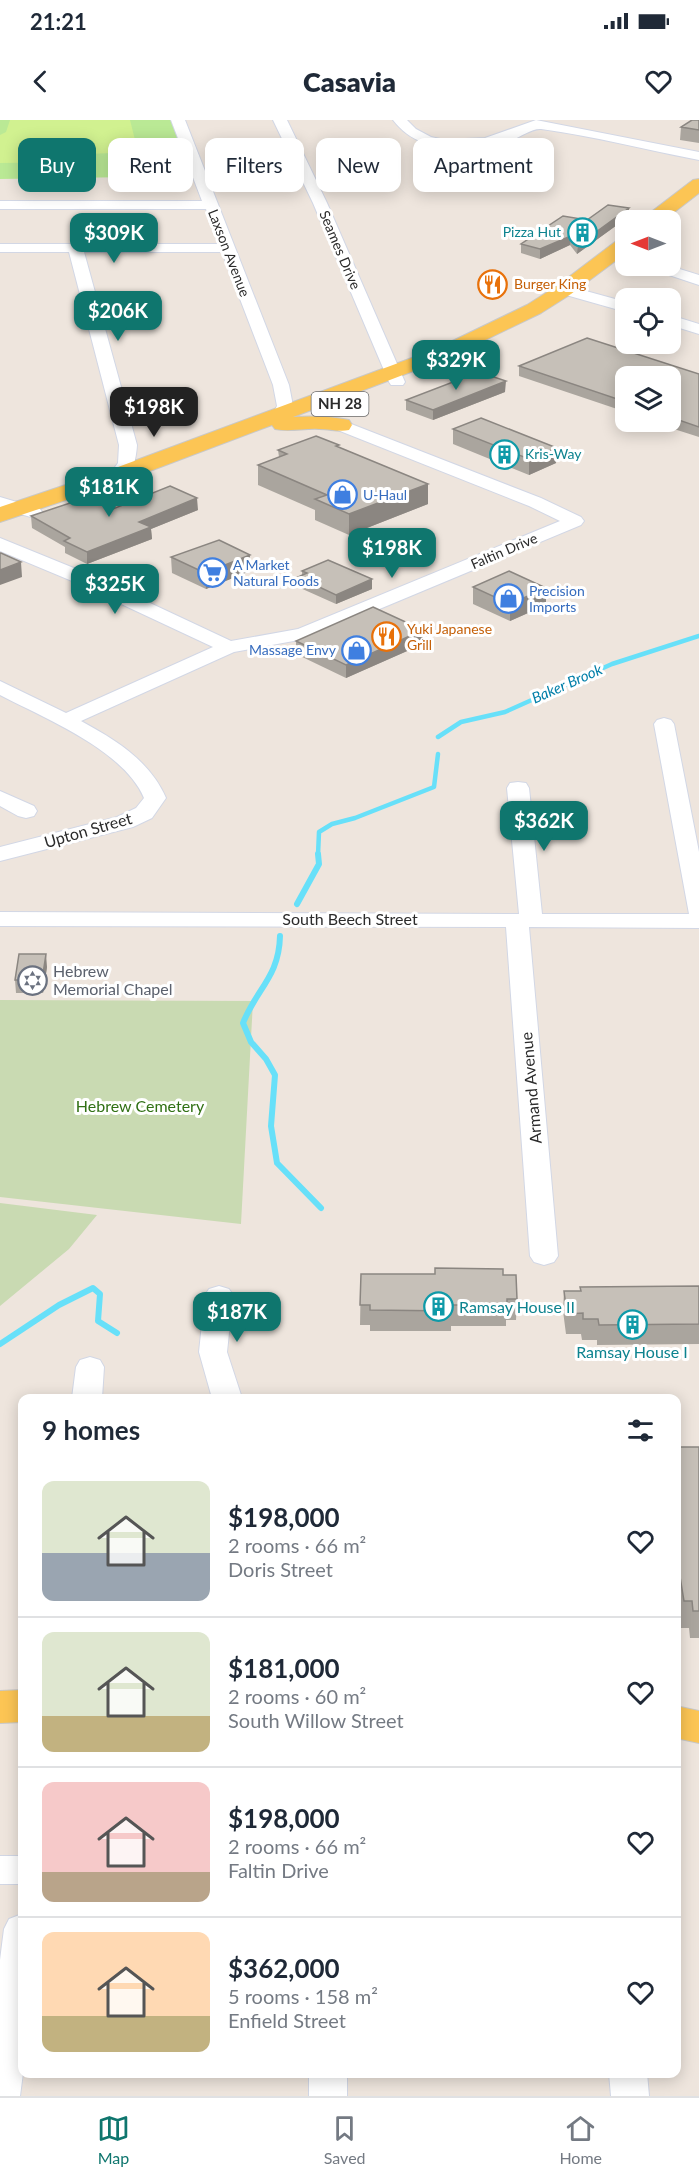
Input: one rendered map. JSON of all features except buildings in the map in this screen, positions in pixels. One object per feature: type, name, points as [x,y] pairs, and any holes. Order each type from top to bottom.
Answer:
[{"type":"main road","points":[[666,210],[699,184]]},
{"type":"main road","points":[[681,215],[699,201]]},
{"type":"main road","name":"NH 28","points":[[573,292],[615,253]]},
{"type":"main road","name":"NH 28","points":[[8,514],[282,420],[395,377],[573,292],[615,269]]},
{"type":"main road","name":"NH 28","points":[[307,410],[338,415],[395,377]]},
{"type":"main road","points":[[282,420],[318,422],[338,415]]},
{"type":"main road","name":"NH 28","points":[[8,514],[170,456],[282,420]]},
{"type":"main road","points":[[0,1707],[18,1707]]},
{"type":"main road","points":[[681,1723],[699,1726]]},
{"type":"street","name":"Laxson Avenue","points":[[178,120],[281,385],[285,406],[282,420]]},
{"type":"street","name":"Seames Drive","points":[[280,120],[320,203],[395,377]]},
{"type":"street","points":[[400,120],[415,136],[439,142],[461,144],[501,139],[537,122],[699,156]]},
{"type":"street","points":[[0,205],[211,205]]},
{"type":"street","points":[[0,248],[228,248]]},
{"type":"street","points":[[75,248],[128,445],[127,464],[118,475]]},
{"type":"street","points":[[681,274],[699,280]]},
{"type":"street","points":[[573,292],[615,304]]},
{"type":"street","points":[[681,323],[697,327]]},
{"type":"street","name":"Laxson Avenue","points":[[281,385],[307,410]]},
{"type":"street","name":"Faltin Drive","points":[[64,722],[229,647],[303,634],[575,521],[338,415]]},
{"type":"street","points":[[128,445],[143,454],[170,456]]},
{"type":"street","points":[[0,544],[79,577],[229,647]]},
{"type":"street","name":"Upton Street","points":[[0,687],[96,737],[142,774],[154,791],[152,804],[144,813],[125,822],[0,854]]},
{"type":"street","points":[[663,724],[699,912]]},
{"type":"street","name":"Armand Avenue","points":[[518,788],[544,1256]]},
{"type":"street","points":[[0,796],[26,811]]},
{"type":"street","name":"South Beech Street","points":[[0,919],[699,921]]},
{"type":"street","points":[[219,1294],[213,1352],[226,1394]]},
{"type":"street","points":[[87,1394],[90,1367]]},
{"type":"street","points":[[0,1870],[18,1870]]},
{"type":"street","points":[[2,2085],[18,1960]]},
{"type":"street","points":[[328,2078],[328,2096]]},
{"type":"street","points":[[628,2078],[630,2096]]},
{"type":"green space","points":[[0,120],[178,120],[185,138],[108,138],[108,177],[96,178],[96,138],[18,138],[18,179],[0,179]]},
{"type":"green space","points":[[10,120],[130,120],[134,138],[108,138],[108,153],[96,154],[96,138],[18,138],[18,163],[0,163],[0,135],[6,132]]},
{"type":"green space","points":[[193,158],[200,176],[193,176]]},
{"type":"green space","name":"Hebrew Cemetery","points":[[0,1000],[253,1001],[241,1224],[0,1197]]},
{"type":"green space","points":[[0,1203],[97,1215],[69,1249],[0,1306]]},
{"type":"waterway","name":"Baker Brook","points":[[438,737],[461,722],[505,712],[612,664],[699,636]]},
{"type":"waterway","name":"Baker Brook","points":[[318,854],[319,832],[332,824],[355,818],[434,787],[438,754]]},
{"type":"waterway","name":"Baker Brook","points":[[297,904],[319,864],[318,854]]},
{"type":"waterway","name":"Baker Brook","points":[[280,936],[279,950],[272,972],[243,1023],[251,1042],[266,1059],[275,1075],[271,1126],[277,1163],[321,1208]]},
{"type":"waterway","name":"Baker Brook","points":[[0,1344],[59,1305],[93,1288],[100,1294],[98,1321],[117,1333]]},
{"type":"place","name":"Pizza Hut","points":[[582,232]]},
{"type":"place","name":"Burger King","points":[[493,284]]},
{"type":"place","name":"Kris-Way","points":[[504,454]]},
{"type":"place","name":"U-Haul","points":[[342,495]]},
{"type":"place","name":"A Market Natural Foods","points":[[212,573]]},
{"type":"place","name":"Precision Imports","points":[[508,599]]},
{"type":"place","name":"Yuki Japanese Grill","points":[[386,637]]},
{"type":"place","name":"Massage Envy","points":[[357,650]]},
{"type":"place","name":"Hebrew Memorial Chapel","points":[[32,980]]},
{"type":"place","name":"Ramsay House II","points":[[438,1307]]},
{"type":"place","name":"Ramsay House I","points":[[632,1324]]}]
